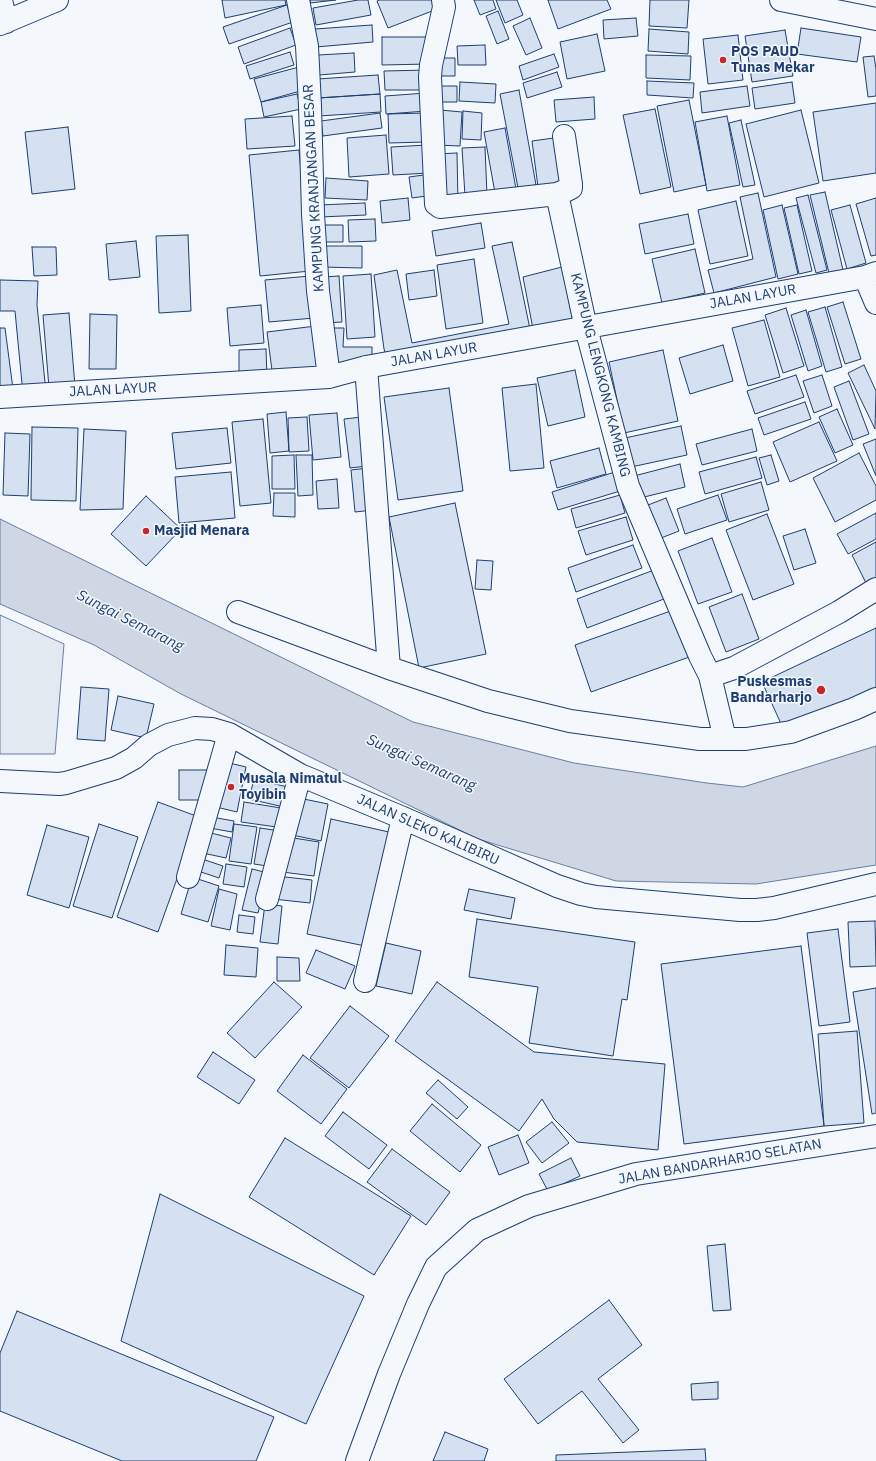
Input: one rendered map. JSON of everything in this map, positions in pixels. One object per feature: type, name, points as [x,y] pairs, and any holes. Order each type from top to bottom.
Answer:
[{"type":"street","points":[[1,0],[3,23],[56,0]]},
{"type":"street","name":"KAMPUNG KRANJANGAN BESAR","points":[[298,0],[307,46],[317,283],[329,377]]},
{"type":"street","points":[[781,0],[876,19]]},
{"type":"street","points":[[444,4],[430,77],[436,206],[440,207],[557,194],[567,190],[570,188],[571,184],[564,136]]},
{"type":"street","name":"KAMPUNG LENGKONG KAMBING","points":[[557,194],[586,328],[628,486],[700,656],[710,676],[725,739]]},
{"type":"street","points":[[870,275],[876,303]]},
{"type":"street","name":"JALAN LAYUR","points":[[0,397],[329,377],[366,367],[870,275]]},
{"type":"street","points":[[366,367],[389,668]]},
{"type":"street","points":[[710,676],[734,668],[839,612],[876,589]]},
{"type":"street","points":[[238,612],[389,668],[488,701],[570,721],[700,739],[746,739],[791,732],[854,709],[876,698]]},
{"type":"street","name":"JALAN SLEKO KALIBIRU","points":[[0,781],[59,784],[66,783],[116,768],[134,758],[149,745],[168,734],[195,728],[212,728],[229,734],[300,774],[404,818],[557,886],[581,894],[596,897],[740,910],[757,910],[774,908],[876,884]]},
{"type":"street","points":[[188,877],[229,734]]},
{"type":"street","points":[[267,899],[300,774]]},
{"type":"street","points":[[365,981],[404,818]]},
{"type":"street","name":"JALAN BANDARHARJO SELATAN","points":[[357,1461],[389,1374],[418,1304],[436,1268],[477,1230],[529,1206],[636,1174],[876,1136]]},
{"type":"shaded area","points":[[0,615],[64,644],[55,754],[0,754]]},
{"type":"water","name":"Sungai Semarang","points":[[0,519],[413,722],[574,763],[743,787],[876,746],[876,865],[756,884],[616,881],[478,839],[181,694],[94,645],[0,604]]},
{"type":"building","points":[[222,0],[285,0],[286,5],[225,18]]},
{"type":"building","points":[[310,0],[336,0],[310,3]]},
{"type":"building","points":[[358,0],[368,0],[371,15],[316,25],[313,8]]},
{"type":"building","points":[[437,0],[440,8],[388,28],[377,1]]},
{"type":"building","points":[[474,0],[493,0],[496,9],[480,15]]},
{"type":"building","points":[[496,0],[517,0],[523,15],[505,23]]},
{"type":"building","points":[[548,0],[607,0],[611,9],[558,29]]},
{"type":"building","points":[[650,0],[689,0],[687,28],[649,26]]},
{"type":"building","points":[[287,5],[293,22],[229,44],[223,27]]},
{"type":"building","points":[[498,11],[509,39],[497,44],[486,16]]},
{"type":"building","points":[[530,18],[542,48],[526,55],[513,26]]},
{"type":"building","points":[[636,18],[638,36],[604,39],[603,20]]},
{"type":"building","points":[[372,25],[373,42],[316,47],[315,29]]},
{"type":"building","points":[[290,28],[296,45],[244,64],[238,47]]},
{"type":"building","points":[[801,28],[861,37],[857,62],[797,54]]},
{"type":"building","points":[[649,29],[689,32],[688,54],[648,51]]},
{"type":"building","points":[[785,30],[793,76],[752,82],[745,36]]},
{"type":"building","points":[[597,34],[605,71],[567,79],[560,42]]},
{"type":"building","name":"POS PAUD Tunas Mekar","points":[[738,35],[743,80],[708,84],[703,39]]},
{"type":"building","points":[[382,37],[428,37],[428,64],[382,65]]},
{"type":"building","points":[[485,45],[486,65],[458,65],[457,46]]},
{"type":"building","points":[[290,52],[294,65],[250,79],[246,66]]},
{"type":"building","points":[[354,53],[355,72],[319,75],[318,55]]},
{"type":"building","points":[[554,54],[559,67],[523,80],[519,66]]},
{"type":"building","points":[[646,55],[691,56],[690,80],[646,78]]},
{"type":"building","points":[[874,56],[876,69],[876,96],[868,97],[863,57]]},
{"type":"building","points":[[435,58],[455,58],[455,76],[435,76]]},
{"type":"building","points":[[299,67],[304,90],[261,102],[254,79]]},
{"type":"building","points":[[428,70],[428,90],[385,90],[384,71]]},
{"type":"building","points":[[557,72],[562,87],[527,98],[523,83]]},
{"type":"building","points":[[378,75],[380,94],[318,98],[317,79]]},
{"type":"building","points":[[647,81],[694,83],[693,98],[647,95]]},
{"type":"building","points":[[460,82],[496,84],[495,103],[459,101]]},
{"type":"building","points":[[792,82],[795,103],[755,109],[752,88]]},
{"type":"building","points":[[437,86],[457,86],[457,102],[437,102]]},
{"type":"building","points":[[747,86],[750,106],[702,113],[700,92]]},
{"type":"building","points":[[519,90],[536,185],[518,188],[500,94]]},
{"type":"building","points":[[426,93],[427,111],[386,114],[385,96]]},
{"type":"building","points":[[297,94],[301,109],[264,117],[261,102]]},
{"type":"building","points":[[380,94],[381,112],[319,116],[318,98]]},
{"type":"building","points":[[594,97],[595,119],[556,122],[554,100]]},
{"type":"building","points":[[689,100],[706,185],[674,192],[657,106]]},
{"type":"building","points":[[876,103],[876,173],[823,181],[813,112]]},
{"type":"building","points":[[655,109],[671,187],[640,194],[623,115]]},
{"type":"building","points":[[440,110],[462,112],[460,146],[437,145]]},
{"type":"building","points":[[801,110],[819,183],[764,197],[746,124]]},
{"type":"building","points":[[463,111],[482,113],[481,140],[462,139]]},
{"type":"building","points":[[380,113],[382,128],[323,136],[321,121]]},
{"type":"building","points":[[426,113],[426,142],[389,143],[388,114]]},
{"type":"building","points":[[292,116],[295,146],[247,149],[245,119]]},
{"type":"building","points":[[727,116],[740,185],[707,191],[695,122]]},
{"type":"building","points":[[741,120],[755,185],[743,187],[729,123]]},
{"type":"building","points":[[68,127],[75,189],[32,194],[25,132]]},
{"type":"building","points":[[505,128],[516,189],[495,193],[484,132]]},
{"type":"building","points":[[386,135],[389,174],[349,177],[347,138]]},
{"type":"building","points":[[561,137],[566,183],[538,187],[532,141]]},
{"type":"building","points":[[427,145],[429,173],[393,175],[391,147]]},
{"type":"building","points":[[485,147],[487,195],[465,196],[462,148]]},
{"type":"building","points":[[299,150],[310,271],[260,276],[249,155]]},
{"type":"building","points":[[457,153],[458,202],[438,202],[436,154]]},
{"type":"building","points":[[431,174],[434,195],[412,198],[409,177]]},
{"type":"building","points":[[326,178],[368,181],[367,200],[325,198]]},
{"type":"building","points":[[825,192],[843,270],[829,273],[810,195]]},
{"type":"building","points":[[758,193],[776,277],[714,293],[708,270],[753,259],[740,197]]},
{"type":"building","points":[[808,195],[827,270],[816,273],[796,198]]},
{"type":"building","points":[[408,198],[410,220],[382,223],[380,201]]},
{"type":"building","points":[[876,198],[876,255],[871,256],[856,204]]},
{"type":"building","points":[[736,201],[748,256],[710,264],[698,210]]},
{"type":"building","points":[[365,203],[366,215],[320,217],[320,205]]},
{"type":"building","points":[[782,205],[798,274],[778,279],[763,210]]},
{"type":"building","points":[[797,205],[812,271],[799,274],[784,208]]},
{"type":"building","points":[[850,205],[866,263],[847,269],[831,210]]},
{"type":"building","points":[[688,214],[694,244],[645,254],[639,224]]},
{"type":"building","points":[[375,219],[376,241],[349,242],[348,220]]},
{"type":"building","points":[[481,223],[485,248],[436,256],[432,231]]},
{"type":"building","points":[[319,225],[343,225],[343,242],[319,242]]},
{"type":"building","points":[[188,235],[191,311],[159,313],[156,236]]},
{"type":"building","points":[[136,241],[140,277],[109,280],[106,244]]},
{"type":"building","points":[[512,242],[531,334],[388,361],[384,349],[374,275],[397,270],[412,343],[509,324],[492,246]]},
{"type":"building","points":[[322,246],[362,246],[362,268],[322,267]]},
{"type":"building","points":[[32,247],[56,247],[57,275],[34,276]]},
{"type":"building","points":[[695,249],[705,293],[662,303],[652,259]]},
{"type":"building","points":[[474,259],[483,323],[446,329],[437,265]]},
{"type":"building","points":[[562,267],[573,322],[533,329],[523,277]]},
{"type":"building","points":[[434,270],[437,296],[409,300],[406,274]]},
{"type":"building","points":[[371,274],[375,337],[347,339],[343,276]]},
{"type":"building","points":[[310,276],[314,318],[269,322],[265,280]]},
{"type":"building","points":[[339,276],[342,322],[325,323],[323,277]]},
{"type":"building","points":[[0,280],[38,281],[37,305],[46,392],[23,394],[15,311],[0,311]]},
{"type":"building","points":[[843,302],[861,359],[845,364],[827,307]]},
{"type":"building","points":[[261,305],[264,343],[230,346],[227,308]]},
{"type":"building","points":[[825,307],[842,367],[826,372],[808,312]]},
{"type":"building","points":[[786,308],[804,366],[783,373],[765,315]]},
{"type":"building","points":[[806,310],[822,366],[808,371],[791,315]]},
{"type":"building","points":[[69,313],[75,386],[49,388],[43,315]]},
{"type":"building","points":[[90,314],[117,315],[116,369],[89,369]]},
{"type":"building","points":[[764,320],[780,377],[748,386],[732,328]]},
{"type":"building","points":[[316,326],[322,372],[273,378],[267,332]]},
{"type":"building","points":[[0,328],[5,328],[13,389],[0,391]]},
{"type":"building","points":[[332,328],[344,328],[343,347],[372,347],[372,365],[332,365]]},
{"type":"building","points":[[723,345],[733,381],[690,394],[679,358]]},
{"type":"building","points":[[266,349],[267,378],[239,380],[239,350]]},
{"type":"building","points":[[663,350],[678,421],[624,433],[609,362]]},
{"type":"building","points":[[864,365],[876,391],[875,429],[848,373]]},
{"type":"building","points":[[575,370],[585,417],[548,426],[537,378]]},
{"type":"building","points":[[796,375],[804,397],[755,414],[747,391]]},
{"type":"building","points":[[822,375],[832,406],[814,413],[803,381]]},
{"type":"building","points":[[849,381],[869,434],[853,440],[834,387]]},
{"type":"building","points":[[536,384],[544,468],[510,471],[502,388]]},
{"type":"building","points":[[449,388],[463,491],[398,500],[384,397]]},
{"type":"building","points":[[805,402],[811,419],[764,435],[758,418]]},
{"type":"building","points":[[837,409],[853,445],[835,453],[819,417]]},
{"type":"building","points":[[286,412],[289,451],[270,453],[267,414]]},
{"type":"building","points":[[337,413],[341,457],[313,460],[309,415]]},
{"type":"building","points":[[307,417],[309,451],[289,452],[288,418]]},
{"type":"building","points":[[362,417],[367,466],[350,468],[344,419]]},
{"type":"building","points":[[263,419],[271,503],[240,506],[232,422]]},
{"type":"building","points":[[819,422],[837,461],[790,482],[773,442]]},
{"type":"building","points":[[681,426],[687,455],[631,467],[625,438]]},
{"type":"building","points":[[32,427],[78,428],[76,501],[31,500]]},
{"type":"building","points":[[227,428],[231,463],[176,469],[172,433]]},
{"type":"building","points":[[84,429],[126,431],[123,509],[80,510]]},
{"type":"building","points":[[752,429],[757,451],[702,465],[696,444]]},
{"type":"building","points":[[5,433],[30,434],[28,496],[3,495]]},
{"type":"building","points":[[876,439],[876,476],[863,444]]},
{"type":"building","points":[[599,448],[606,474],[557,488],[550,461]]},
{"type":"building","points":[[859,453],[876,486],[876,500],[835,522],[813,478]]},
{"type":"building","points":[[294,455],[295,489],[272,489],[272,456]]},
{"type":"building","points":[[296,455],[312,455],[313,495],[298,496]]},
{"type":"building","points":[[771,455],[779,481],[767,485],[759,458]]},
{"type":"building","points":[[756,457],[762,478],[705,494],[699,472]]},
{"type":"building","points":[[680,464],[685,487],[640,498],[634,476]]},
{"type":"building","points":[[368,468],[373,510],[355,512],[351,470]]},
{"type":"building","points":[[231,472],[235,518],[179,523],[175,477]]},
{"type":"building","points":[[615,472],[620,491],[558,510],[552,492]]},
{"type":"building","points":[[337,479],[339,508],[318,509],[316,481]]},
{"type":"building","points":[[761,482],[769,510],[729,522],[721,494]]},
{"type":"building","points":[[274,493],[295,493],[295,517],[273,516]]},
{"type":"building","points":[[620,495],[625,513],[576,528],[571,509]]},
{"type":"building","points":[[718,495],[727,520],[685,534],[677,509]]},
{"type":"building","name":"Masjid Menara","points":[[146,496],[181,529],[146,566],[111,534]]},
{"type":"building","points":[[666,498],[679,531],[656,540],[643,507]]},
{"type":"building","points":[[455,503],[486,654],[419,668],[389,517]]},
{"type":"building","points":[[876,513],[876,539],[848,554],[837,534]]},
{"type":"building","points":[[767,514],[794,584],[753,600],[726,530]]},
{"type":"building","points":[[626,517],[633,540],[586,555],[578,531]]},
{"type":"building","points":[[805,529],[816,563],[794,570],[783,536]]},
{"type":"building","points":[[712,538],[732,592],[698,604],[678,551]]},
{"type":"building","points":[[876,542],[876,578],[866,583],[852,555]]},
{"type":"building","points":[[633,545],[642,568],[576,592],[568,568]]},
{"type":"building","points":[[477,560],[493,561],[491,590],[475,589]]},
{"type":"building","points":[[654,570],[664,599],[587,628],[577,599]]},
{"type":"building","points":[[742,594],[759,639],[726,652],[709,607]]},
{"type":"building","points":[[679,608],[695,655],[591,692],[575,645]]},
{"type":"building","name":"Puskesmas Bandarharjo","points":[[876,628],[876,697],[788,739],[762,682]]},
{"type":"building","points":[[81,687],[109,689],[105,741],[77,739]]},
{"type":"building","points":[[118,696],[154,704],[146,738],[111,730]]},
{"type":"building","name":"Musala Nimatul Toyibin","points":[[225,762],[246,767],[237,812],[216,807]]},
{"type":"building","points":[[179,770],[208,770],[207,800],[179,800]]},
{"type":"building","points":[[254,779],[292,788],[288,808],[249,799]]},
{"type":"building","points":[[294,797],[328,804],[321,841],[287,834]]},
{"type":"building","points":[[158,802],[199,817],[158,932],[117,917]]},
{"type":"building","points":[[244,802],[287,809],[284,828],[241,822]]},
{"type":"building","points":[[206,816],[234,821],[232,832],[204,827]]},
{"type":"building","points":[[331,819],[389,832],[365,946],[307,934]]},
{"type":"building","points":[[99,824],[138,837],[112,918],[73,906]]},
{"type":"building","points":[[234,824],[257,827],[251,864],[229,861]]},
{"type":"building","points":[[47,825],[89,837],[69,908],[27,895]]},
{"type":"building","points":[[260,828],[280,831],[274,867],[254,864]]},
{"type":"building","points":[[203,831],[231,838],[226,858],[198,852]]},
{"type":"building","points":[[287,837],[319,842],[314,876],[282,872]]},
{"type":"building","points":[[196,857],[223,866],[219,878],[192,869]]},
{"type":"building","points":[[226,864],[247,867],[244,887],[223,884]]},
{"type":"building","points":[[252,869],[268,873],[258,913],[242,910]]},
{"type":"building","points":[[276,876],[312,880],[310,903],[273,899]]},
{"type":"building","points":[[192,877],[219,886],[208,922],[181,914]]},
{"type":"building","points":[[219,889],[237,894],[230,930],[211,926]]},
{"type":"building","points":[[469,889],[515,898],[511,919],[464,910]]},
{"type":"building","points":[[265,904],[282,906],[278,944],[260,942]]},
{"type":"building","points":[[239,915],[255,917],[253,934],[237,932]]},
{"type":"building","points":[[477,919],[635,942],[627,1000],[622,999],[613,1056],[529,1043],[538,987],[469,977]]},
{"type":"building","points":[[875,921],[876,966],[850,967],[848,922]]},
{"type":"building","points":[[838,929],[850,1022],[819,1026],[807,933]]},
{"type":"building","points":[[386,943],[421,951],[412,994],[376,986]]},
{"type":"building","points":[[226,945],[258,948],[256,977],[224,975]]},
{"type":"building","points":[[801,946],[824,1126],[684,1144],[661,964]]},
{"type":"building","points":[[316,950],[355,966],[345,989],[306,973]]},
{"type":"building","points":[[277,957],[299,958],[300,981],[277,981]]},
{"type":"building","points":[[274,982],[302,1007],[255,1058],[227,1033]]},
{"type":"building","points":[[437,982],[534,1052],[665,1064],[658,1150],[577,1142],[554,1119],[542,1099],[519,1131],[395,1041]]},
{"type":"building","points":[[876,988],[876,1113],[872,1114],[853,992]]},
{"type":"building","points":[[350,1006],[389,1036],[349,1088],[310,1058]]},
{"type":"building","points":[[857,1031],[864,1123],[824,1126],[818,1034]]},
{"type":"building","points":[[213,1052],[255,1080],[239,1104],[197,1077]]},
{"type":"building","points":[[303,1055],[347,1089],[321,1124],[277,1091]]},
{"type":"building","points":[[438,1080],[468,1107],[457,1119],[426,1093]]},
{"type":"building","points":[[432,1104],[481,1145],[460,1172],[410,1131]]},
{"type":"building","points":[[343,1112],[387,1145],[369,1169],[325,1136]]},
{"type":"building","points":[[552,1122],[569,1143],[542,1163],[526,1142]]},
{"type":"building","points":[[518,1135],[529,1163],[499,1175],[488,1147]]},
{"type":"building","points":[[285,1138],[411,1216],[374,1275],[249,1197]]},
{"type":"building","points":[[392,1149],[450,1192],[426,1225],[367,1182]]},
{"type":"building","points":[[571,1158],[580,1176],[548,1191],[539,1174]]},
{"type":"building","points":[[160,1194],[364,1296],[306,1424],[121,1341]]},
{"type":"building","points":[[725,1244],[731,1310],[713,1311],[707,1246]]},
{"type":"building","points":[[609,1300],[642,1345],[598,1379],[639,1430],[623,1443],[582,1391],[538,1424],[504,1379]]},
{"type":"building","points":[[17,1311],[274,1417],[256,1461],[122,1461],[0,1411],[0,1353]]},
{"type":"building","points":[[718,1382],[718,1399],[692,1400],[691,1384]]},
{"type":"building","points":[[445,1432],[488,1449],[484,1461],[433,1461]]},
{"type":"building","points":[[705,1449],[706,1461],[556,1461],[556,1455]]},
{"type":"place","name":"POS PAUD Tunas Mekar","points":[[723,60]]},
{"type":"place","name":"Masjid Menara","points":[[146,531]]},
{"type":"place","name":"Puskesmas Bandarharjo","points":[[821,690]]},
{"type":"place","name":"Musala Nimatul Toyibin","points":[[231,787]]}]
